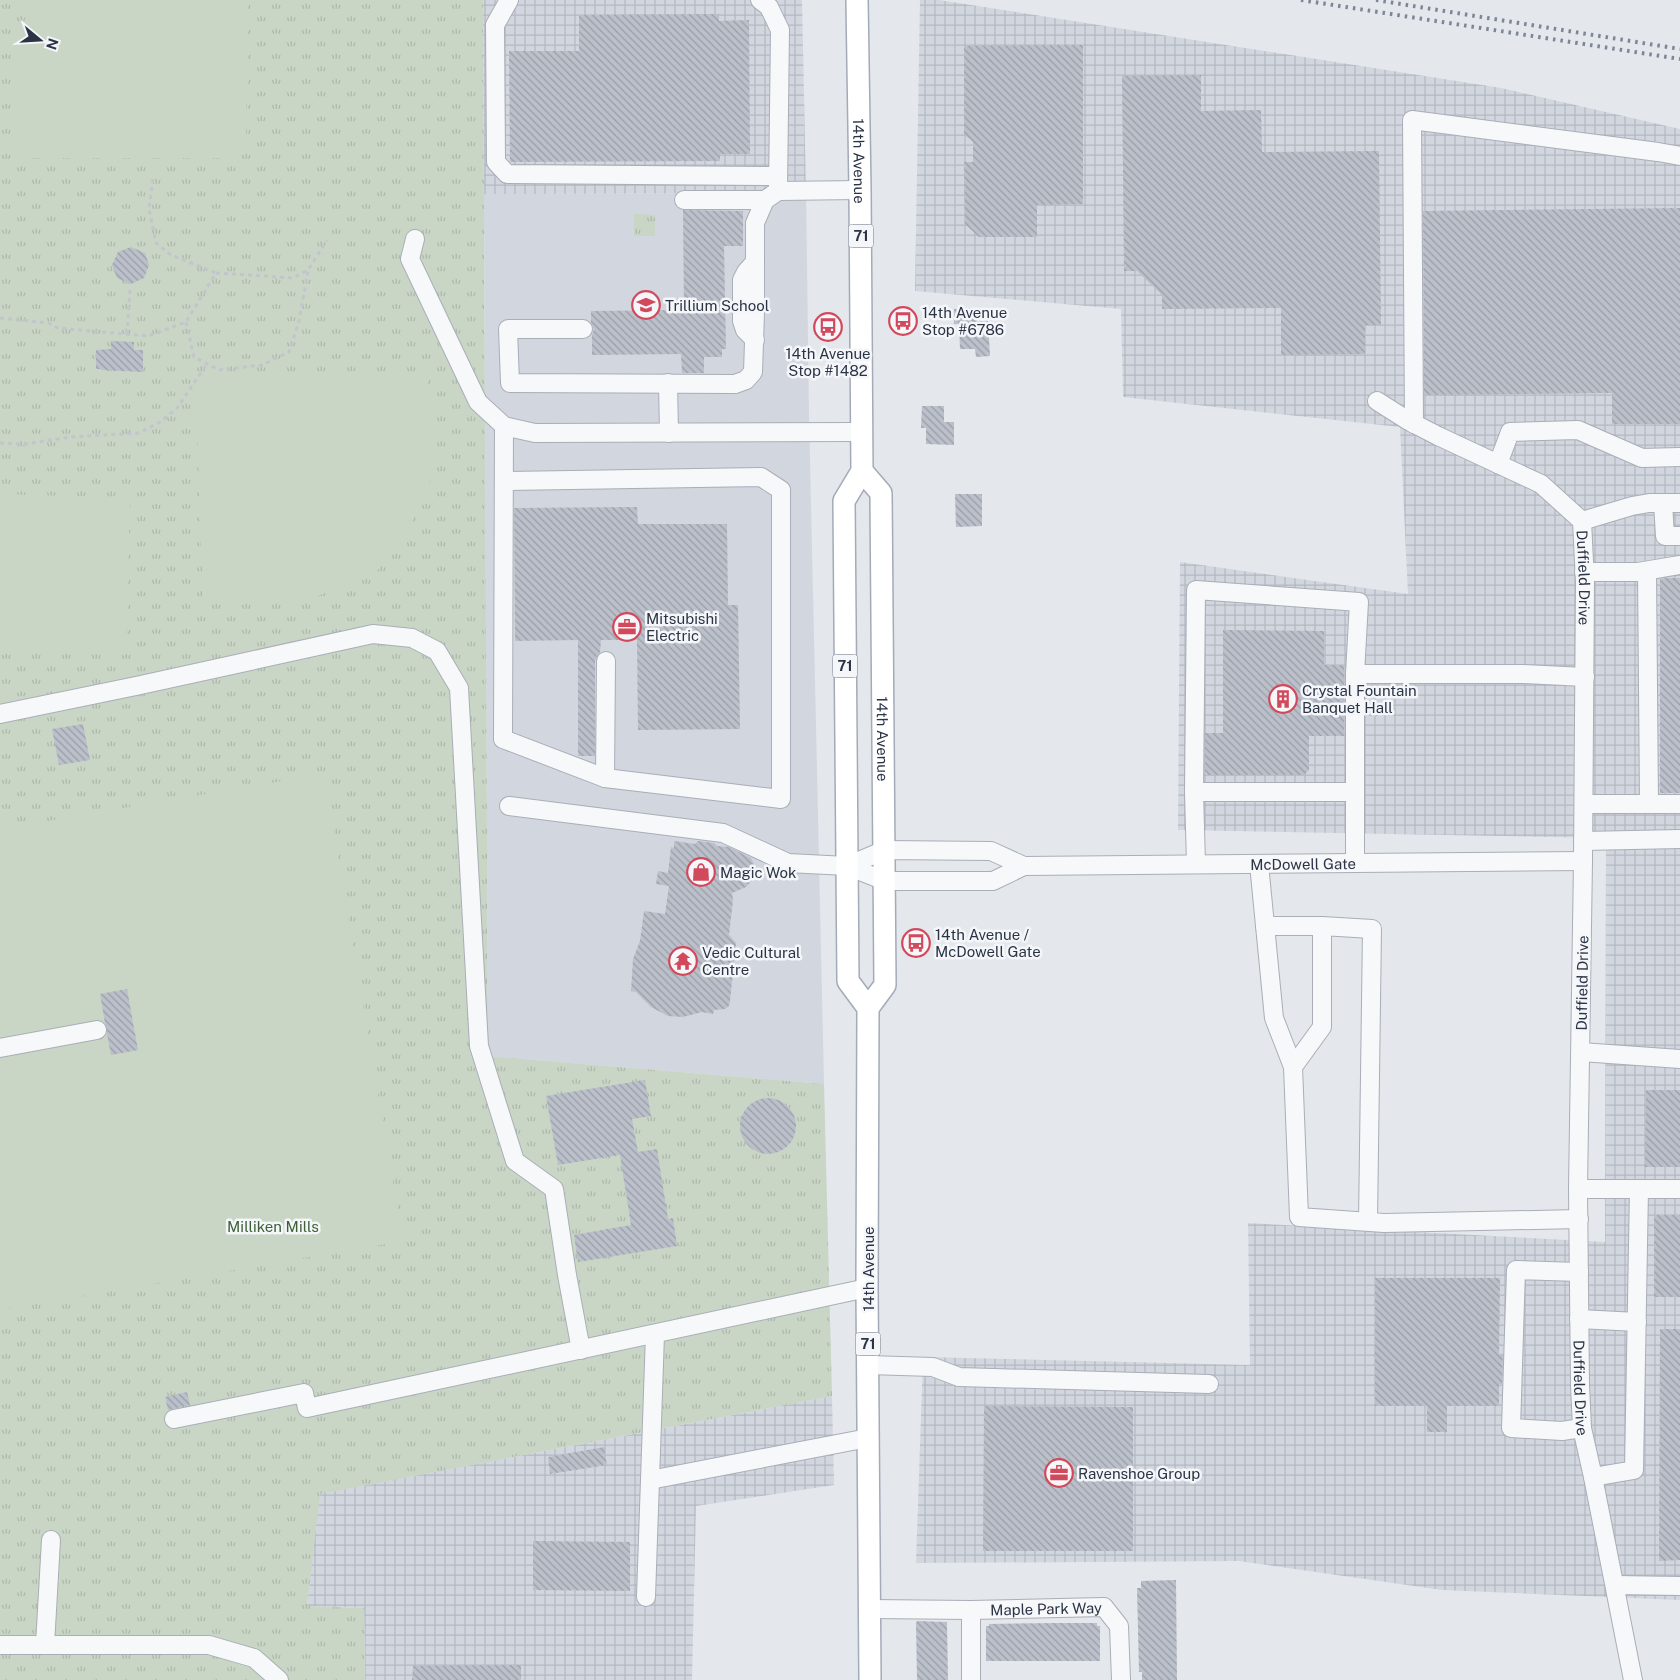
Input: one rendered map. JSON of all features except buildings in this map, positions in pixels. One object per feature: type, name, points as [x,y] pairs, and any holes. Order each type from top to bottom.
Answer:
[{"type":"main road","name":"14th Avenue","points":[[857,0],[862,472],[881,493],[885,850],[885,986],[868,1008],[867,1288],[870,1680]]},
{"type":"main road","name":"71","points":[[862,472],[844,501],[848,981],[868,1008]]},
{"type":"street","points":[[508,0],[495,25],[496,162],[507,174],[773,189],[860,190]]},
{"type":"street","points":[[583,329],[508,329],[510,383],[735,384],[746,380],[753,372],[755,223],[773,189],[780,30],[769,7],[760,0]]},
{"type":"street","points":[[1414,424],[1412,120],[1680,156]]},
{"type":"street","points":[[684,200],[773,189]]},
{"type":"street","points":[[415,239],[410,259],[478,402],[504,426],[535,433],[862,432]]},
{"type":"street","points":[[668,383],[669,432]]},
{"type":"street","name":"Duffield Drive","points":[[1377,401],[1414,424],[1542,484],[1582,521],[1585,677],[1578,1189],[1582,1428],[1633,1680]]},
{"type":"street","points":[[504,426],[502,740],[605,778],[781,799],[781,490],[761,477],[504,481]]},
{"type":"street","points":[[1498,464],[1510,432],[1578,430],[1642,458],[1680,457]]},
{"type":"street","points":[[1582,521],[1632,506],[1672,503],[1665,536],[1680,536]]},
{"type":"street","points":[[1584,572],[1647,571],[1680,565]]},
{"type":"street","points":[[1647,571],[1649,804]]},
{"type":"street","points":[[1196,864],[1194,792],[1196,590],[1359,602],[1355,674],[1355,863]]},
{"type":"street","points":[[0,714],[373,634],[412,638],[437,651],[459,688],[479,1046],[516,1161],[554,1189],[567,1275],[582,1350]]},
{"type":"street","points":[[605,778],[606,661]]},
{"type":"street","points":[[1355,674],[1522,674],[1585,677]]},
{"type":"street","points":[[1194,792],[1355,792]]},
{"type":"street","points":[[1584,804],[1680,804]]},
{"type":"street","points":[[509,806],[723,833],[788,863],[847,866],[885,850]]},
{"type":"street","points":[[1583,841],[1680,839]]},
{"type":"street","name":"McDowell Gate","points":[[885,850],[991,850],[1024,866]]},
{"type":"street","name":"McDowell Gate","points":[[847,866],[885,881],[993,881],[1024,866],[1583,861]]},
{"type":"street","points":[[1259,864],[1274,1018],[1294,1066],[1299,1218],[1384,1223],[1579,1219]]},
{"type":"street","points":[[1265,926],[1322,926],[1372,929],[1368,1222]]},
{"type":"street","points":[[1294,1066],[1322,1027],[1322,926]]},
{"type":"street","points":[[0,1048],[97,1030]]},
{"type":"street","points":[[1581,1052],[1680,1059]]},
{"type":"street","points":[[1578,1189],[1680,1189]]},
{"type":"street","points":[[1593,1477],[1634,1470],[1639,1189]]},
{"type":"street","points":[[1579,1272],[1516,1270],[1511,1428],[1562,1431],[1582,1428]]},
{"type":"street","points":[[174,1419],[304,1393],[307,1408],[867,1288]]},
{"type":"street","points":[[1579,1319],[1637,1322]]},
{"type":"street","points":[[646,1597],[655,1334]]},
{"type":"street","points":[[868,1365],[933,1367],[959,1377],[1210,1384]]},
{"type":"street","points":[[650,1480],[868,1438]]},
{"type":"street","points":[[45,1645],[51,1540]]},
{"type":"street","points":[[1614,1585],[1680,1586]]},
{"type":"street","name":"Maple Park Way","points":[[870,1609],[971,1610],[1104,1607],[1119,1626],[1121,1680]]},
{"type":"street","name":"Maple Park Way","points":[[971,1610],[971,1680]]},
{"type":"street","points":[[0,1645],[209,1645],[254,1658],[279,1680]]},
{"type":"path","points":[[153,179],[150,209],[156,243],[171,255],[216,273],[293,278],[308,270]]},
{"type":"path","points":[[186,322],[194,357],[219,370],[262,365],[289,352],[300,321],[308,270],[327,240]]},
{"type":"path","points":[[0,318],[49,322],[57,328],[148,336],[186,322],[216,273]]},
{"type":"path","points":[[127,334],[130,290]]},
{"type":"path","points":[[0,444],[26,444],[70,437],[139,433],[160,422],[177,408],[207,364]]},
{"type":"shaded area","points":[[483,0],[802,0],[806,193],[484,194]]},
{"type":"shaded area","points":[[920,0],[939,0],[1501,88],[1680,129],[1680,1600],[1442,1590],[1239,1561],[916,1563],[923,1357],[1250,1365],[1248,1223],[1605,1242],[1606,838],[1178,830],[1180,562],[1408,594],[1400,427],[1123,397],[1121,309],[915,291]]},
{"type":"shaded area","points":[[806,193],[824,1084],[488,1056],[484,194]]},
{"type":"shaded area","points":[[832,1396],[834,1485],[696,1506],[692,1680],[365,1680],[364,1608],[307,1606],[319,1494]]},
{"type":"green space","name":"Milliken Mills","points":[[0,0],[483,0],[488,1056],[824,1084],[832,1396],[320,1494],[307,1606],[364,1608],[365,1680],[0,1680]]},
{"type":"green space","points":[[35,0],[248,0],[246,146],[224,158],[11,158],[12,44]]},
{"type":"green space","points":[[634,214],[655,215],[655,236],[634,236]]},
{"type":"green space","points":[[214,374],[426,374],[435,428],[430,482],[404,537],[373,576],[308,599],[203,604],[196,391]]},
{"type":"green space","points":[[0,494],[130,498],[126,655],[0,652]]},
{"type":"green space","points":[[324,774],[403,1241],[0,1310],[0,829]]},
{"type":"railway","points":[[1301,0],[1680,59]]},
{"type":"railway","points":[[1376,0],[1680,49]]},
{"type":"place","name":"Trillium School","points":[[646,305]]},
{"type":"place","name":"14th Avenue Stop #6786","points":[[903,321]]},
{"type":"place","name":"14th Avenue Stop #1482","points":[[828,327]]},
{"type":"place","name":"Mitsubishi Electric","points":[[627,627]]},
{"type":"place","name":"Crystal Fountain Banquet Hall","points":[[1283,699]]},
{"type":"place","name":"Magic Wok","points":[[701,872]]},
{"type":"place","name":"14th Avenue / McDowell Gate","points":[[916,943]]},
{"type":"place","name":"Vedic Cultural Centre","points":[[683,961]]},
{"type":"place","name":"Ravenshoe Group","points":[[1059,1473]]}]
